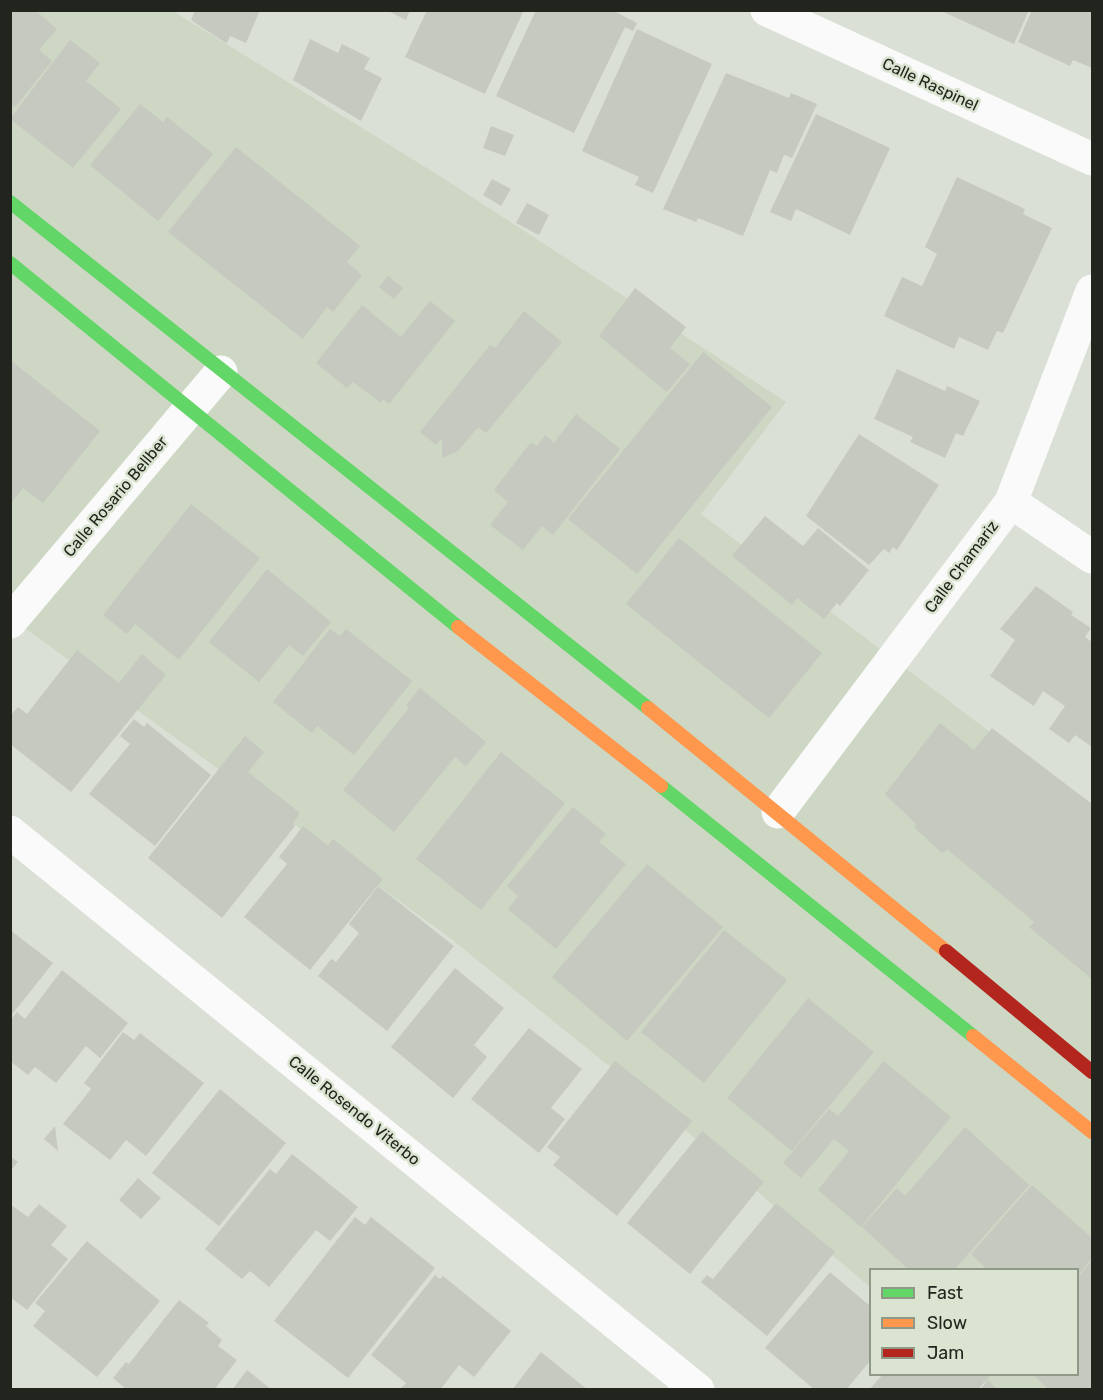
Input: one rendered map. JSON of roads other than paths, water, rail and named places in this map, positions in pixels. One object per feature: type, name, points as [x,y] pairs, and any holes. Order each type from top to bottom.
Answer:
[{"type":"street","name":"Calle Raspinel","points":[[767,10],[1092,159]]},
{"type":"street","points":[[10,202],[221,372],[778,812],[1092,1072]]},
{"type":"street","points":[[10,263],[383,568],[784,882],[1092,1131]]},
{"type":"street","name":"Calle Chamariz","points":[[778,812],[1011,502],[1092,291]]},
{"type":"street","name":"Calle Rosario Bellber","points":[[10,622],[221,372]]},
{"type":"street","points":[[1011,502],[1092,557]]},
{"type":"street","name":"Calle Rosendo Viterbo","points":[[10,832],[698,1389]]}]
